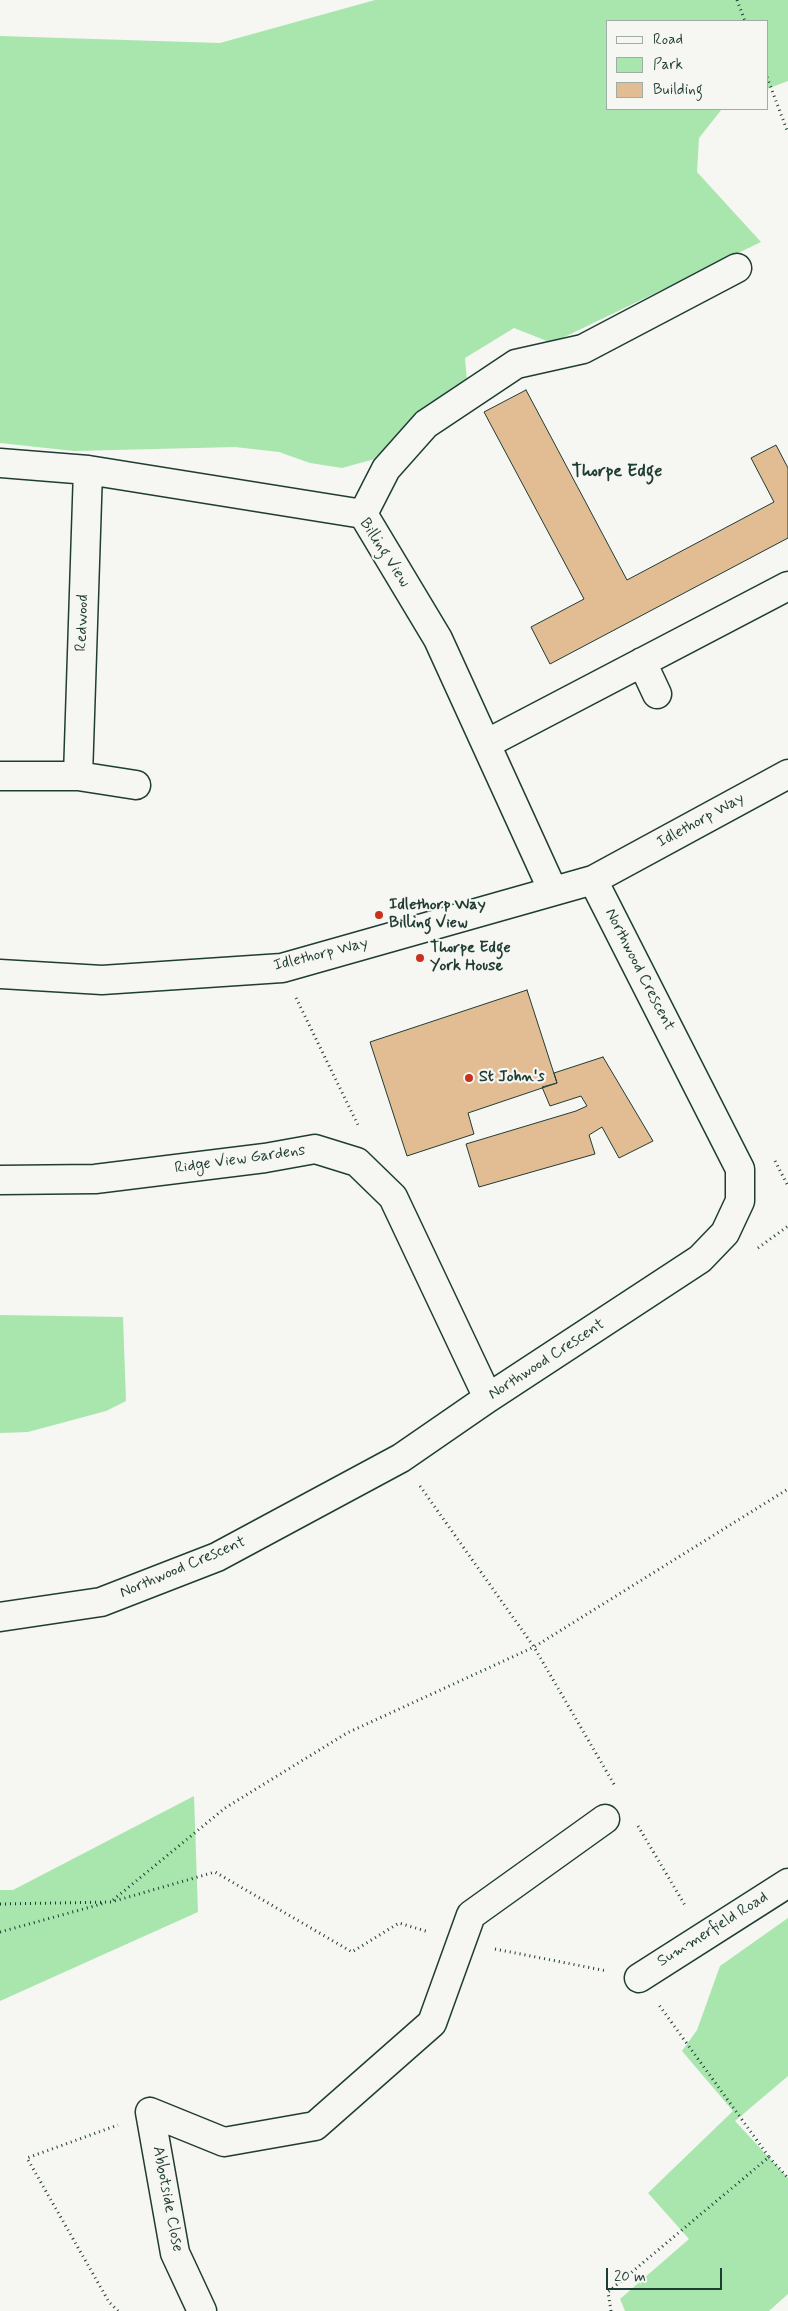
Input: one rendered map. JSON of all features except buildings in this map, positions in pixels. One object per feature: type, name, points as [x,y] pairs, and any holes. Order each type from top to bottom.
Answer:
[{"type":"street","points":[[363,514],[386,469],[426,424],[516,364],[582,349],[737,268]]},
{"type":"street","name":"Billing View","points":[[0,463],[88,470],[363,514],[438,640],[553,891]]},
{"type":"street","name":"Redwood","points":[[78,776],[88,470]]},
{"type":"street","points":[[486,744],[788,586]]},
{"type":"street","points":[[642,662],[657,694]]},
{"type":"street","name":"Idlethorp Way","points":[[0,974],[102,980],[282,968],[593,880],[788,774]]},
{"type":"street","points":[[0,776],[78,776],[136,785]]},
{"type":"street","name":"Northwood Crescent","points":[[0,1617],[6,1618],[101,1602],[217,1557],[401,1458],[488,1398],[700,1259],[725,1232],[740,1201],[740,1169],[593,880]]},
{"type":"street","name":"Ridge View Gardens","points":[[0,1180],[95,1179],[265,1158],[315,1149],[357,1162],[393,1198],[488,1398]]},
{"type":"street","points":[[150,2112],[224,2142],[315,2126],[432,2023],[471,1915],[605,1819]]},
{"type":"street","name":"Summerfield Road","points":[[639,1978],[788,1883]]},
{"type":"street","name":"Abbotside Close","points":[[150,2112],[176,2253],[202,2311]]},
{"type":"path","points":[[737,0],[745,20]]},
{"type":"path","points":[[768,80],[788,133]]},
{"type":"path","points":[[282,968],[359,1127]]},
{"type":"path","points":[[401,1458],[534,1647],[618,1792]]},
{"type":"path","points":[[0,1904],[111,1902],[225,1808],[347,1733],[534,1647],[788,1489]]},
{"type":"path","points":[[633,1818],[703,1937]]},
{"type":"path","points":[[0,1932],[215,1872],[352,1952],[398,1923],[461,1942],[639,1978],[769,2156],[788,2178]]},
{"type":"path","points":[[118,2311],[109,2302],[27,2158],[150,2112]]},
{"type":"path","points":[[611,2311],[608,2292],[769,2156]]},
{"type":"green space","points":[[375,0],[788,0],[788,81],[768,89],[768,20],[606,20],[606,110],[721,110],[699,138],[697,172],[761,242],[552,343],[514,328],[465,358],[467,381],[378,458],[342,468],[310,463],[279,452],[235,447],[74,451],[0,443],[0,36],[220,43]]},
{"type":"green space","points":[[0,1315],[123,1317],[126,1401],[106,1411],[28,1432],[0,1433]]},
{"type":"green space","points":[[194,1796],[198,1912],[0,2001],[0,1890],[13,1890]]},
{"type":"green space","points":[[788,1918],[788,2076],[735,2121],[788,2178],[788,2294],[769,2311],[625,2311],[620,2299],[689,2239],[648,2193],[733,2111],[682,2051],[697,2030],[720,1966]]},
{"type":"place","name":"Idlethorp Way Billing View","points":[[379,915]]},
{"type":"place","name":"Thorpe Edge York House","points":[[420,958]]},
{"type":"place","name":"St John's","points":[[469,1078]]},
{"type":"district","name":"Thorpe Edge","points":[[617,472]]}]
